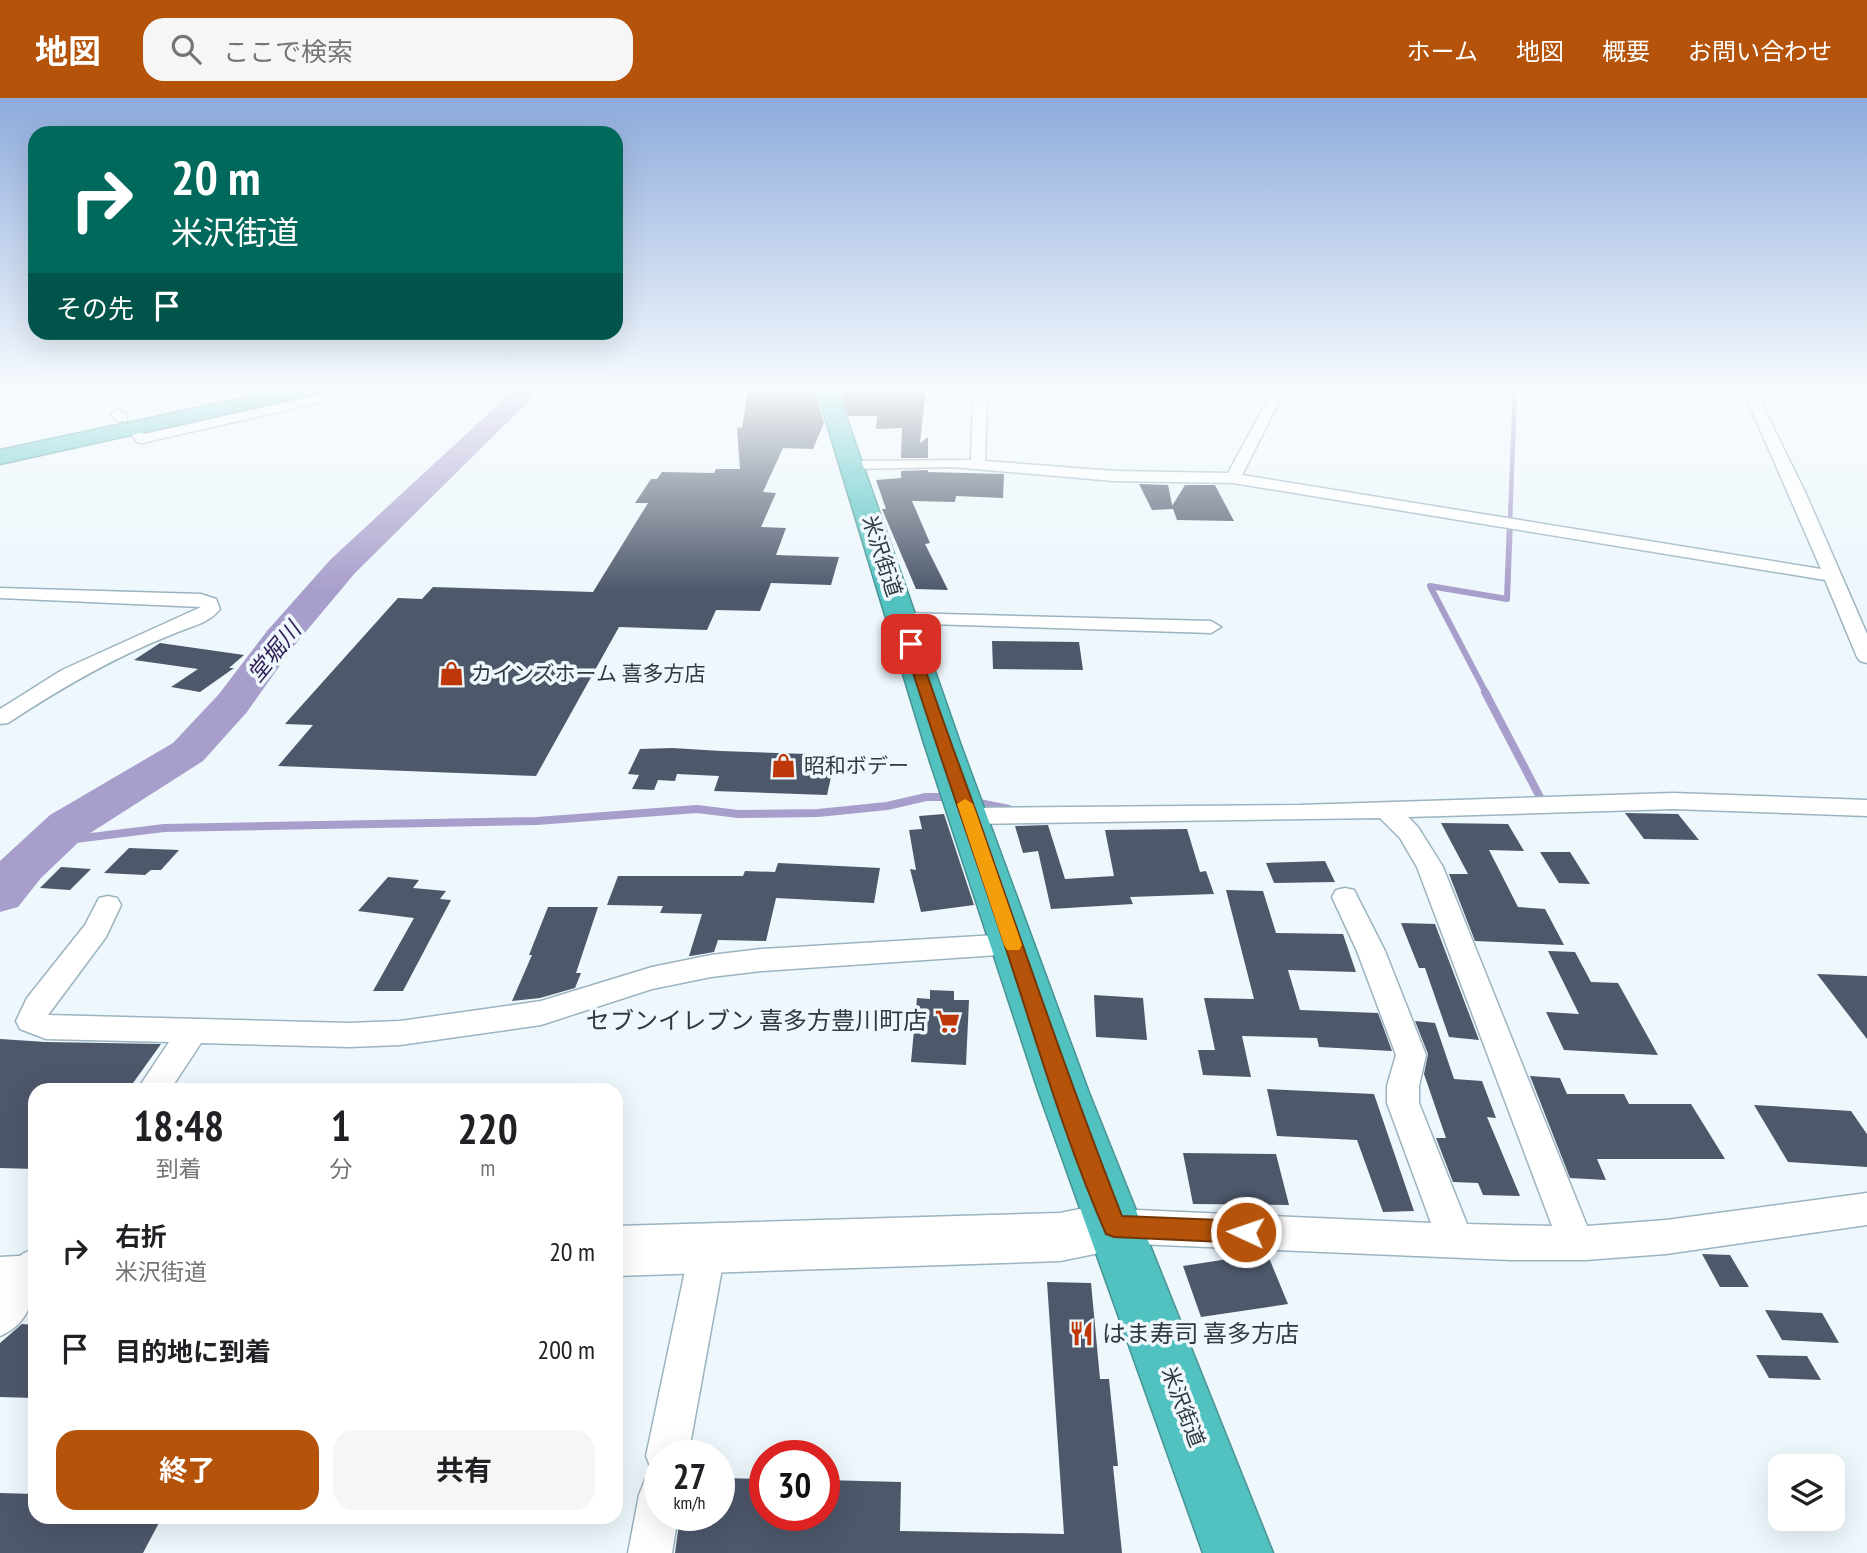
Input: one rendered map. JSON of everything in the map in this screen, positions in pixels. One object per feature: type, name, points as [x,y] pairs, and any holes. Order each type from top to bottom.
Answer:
[{"type":"highway","name":"米沢街道","points":[[849,456],[942,743],[970,816],[1064,1093],[1238,1553]]},
{"type":"street","points":[[978,456],[978,463]]},
{"type":"street","points":[[1233,478],[1245,456]]},
{"type":"street","points":[[1779,456],[1867,657]]},
{"type":"street","points":[[852,465],[952,463],[1114,476],[1233,478],[1833,576]]},
{"type":"street","points":[[0,593],[201,600],[209,603],[211,609],[69,674],[0,718]]},
{"type":"street","points":[[903,619],[1211,627]]},
{"type":"street","points":[[970,816],[1300,813],[1673,801],[1867,808]]},
{"type":"street","points":[[1386,810],[1409,834],[1430,867],[1576,1244]]},
{"type":"street","points":[[1345,897],[1371,951],[1411,1055],[1403,1086],[1403,1103],[1456,1241]]},
{"type":"street","points":[[108,905],[96,930],[37,1006],[31,1021],[46,1027],[349,1035],[400,1033],[541,1013],[652,978],[711,966],[761,960],[1013,944]]},
{"type":"street","points":[[158,1083],[193,1031]]},
{"type":"street","points":[[623,1251],[1060,1237],[1114,1226],[1576,1244],[1666,1237],[1867,1209]]},
{"type":"street","points":[[670,1440],[708,1247]]},
{"type":"street","points":[[650,1553],[654,1531]]},
{"type":"building","points":[[739,456],[779,456],[763,492],[776,493],[761,527],[786,528],[776,555],[839,557],[831,585],[771,583],[760,611],[716,610],[707,630],[619,627],[536,776],[278,766],[313,725],[285,724],[398,598],[422,599],[433,587],[593,592],[648,503],[635,503],[651,479],[657,479],[662,472],[714,473],[716,469],[740,469]]},
{"type":"building","points":[[901,456],[928,456],[928,458]]},
{"type":"building","points":[[901,471],[1004,474],[1003,498],[956,496],[955,502],[912,501],[930,543],[925,544],[948,590],[916,589],[882,509],[886,509],[876,480],[901,478]]},
{"type":"building","points":[[1139,484],[1168,485],[1173,509],[1152,510]]},
{"type":"building","points":[[1185,485],[1215,485],[1234,521],[1177,520],[1172,506]]},
{"type":"building","points":[[992,641],[1079,642],[1083,670],[993,669]]},
{"type":"building","points":[[160,643],[244,655],[229,668],[234,668],[200,692],[171,687],[198,669],[134,660]]},
{"type":"building","points":[[640,749],[836,755],[827,795],[714,791],[719,776],[677,774],[675,781],[658,780],[654,790],[632,789],[639,775],[628,774]]},
{"type":"building","points":[[1625,813],[1678,814],[1699,840],[1644,839]]},
{"type":"building","points":[[944,814],[974,905],[921,912],[910,869],[916,870],[909,830],[922,829],[919,816]]},
{"type":"building","points":[[1441,823],[1508,824],[1524,851],[1489,850],[1518,907],[1545,909],[1564,945],[1475,941],[1449,874],[1468,874]]},
{"type":"building","points":[[1048,825],[1065,879],[1114,876],[1105,830],[1187,829],[1200,872],[1206,871],[1214,894],[1130,897],[1133,904],[1051,909],[1038,851],[1023,853],[1015,826]]},
{"type":"building","points":[[129,848],[179,850],[161,870],[151,870],[145,875],[104,873]]},
{"type":"building","points":[[1540,852],[1570,852],[1590,884],[1559,883]]},
{"type":"building","points":[[1325,861],[1335,882],[1274,883],[1266,863]]},
{"type":"building","points":[[778,863],[880,868],[874,903],[776,898],[766,941],[718,940],[714,952],[691,956],[702,914],[660,913],[663,906],[607,905],[618,876],[743,876],[745,871],[775,872]]},
{"type":"building","points":[[61,867],[91,869],[70,890],[40,888]]},
{"type":"building","points":[[388,877],[419,880],[413,888],[446,891],[440,899],[451,900],[403,991],[373,991],[414,918],[358,911]]},
{"type":"building","points":[[1226,890],[1263,891],[1276,933],[1343,934],[1356,972],[1288,970],[1300,1010],[1378,1013],[1392,1051],[1319,1047],[1317,1038],[1242,1036],[1251,1077],[1203,1075],[1198,1050],[1215,1050],[1204,998],[1254,999]]},
{"type":"building","points":[[548,907],[598,907],[576,973],[581,973],[575,988],[540,998],[512,1001],[532,955],[529,955]]},
{"type":"building","points":[[1401,923],[1435,924],[1479,1040],[1449,1037],[1425,968],[1419,968]]},
{"type":"building","points":[[1548,951],[1575,952],[1591,982],[1618,983],[1658,1055],[1564,1050],[1546,1012],[1579,1014]]},
{"type":"building","points":[[1817,974],[1867,976],[1867,1039]]},
{"type":"building","points":[[930,990],[954,991],[954,1000],[969,1000],[966,1065],[911,1062],[917,998],[930,999]]},
{"type":"building","points":[[1094,995],[1143,998],[1147,1040],[1096,1037]]},
{"type":"building","points":[[1415,1021],[1435,1023],[1454,1079],[1482,1081],[1496,1118],[1487,1117],[1520,1196],[1483,1195],[1478,1183],[1453,1182],[1436,1138],[1446,1138],[1424,1074],[1428,1054]]},
{"type":"building","points":[[0,1039],[161,1044],[133,1083],[28,1083],[28,1169],[0,1168]]},
{"type":"building","points":[[1530,1076],[1560,1078],[1567,1094],[1624,1094],[1629,1104],[1691,1104],[1725,1159],[1597,1159],[1606,1180],[1570,1178]]},
{"type":"building","points":[[1267,1089],[1374,1094],[1414,1211],[1383,1212],[1357,1140],[1277,1136]]},
{"type":"building","points":[[1754,1105],[1851,1111],[1867,1134],[1867,1167],[1788,1162]]},
{"type":"building","points":[[1183,1153],[1276,1154],[1289,1205],[1193,1204]]},
{"type":"building","points":[[1267,1253],[1288,1304],[1201,1317],[1183,1266]]},
{"type":"building","points":[[1702,1254],[1730,1255],[1749,1287],[1720,1287]]},
{"type":"building","points":[[1047,1282],[1091,1283],[1100,1379],[1109,1379],[1118,1466],[1113,1466],[1122,1553],[675,1553],[678,1531],[735,1531],[735,1478],[749,1479],[749,1531],[840,1531],[840,1480],[901,1482],[900,1531],[1064,1534]]},
{"type":"building","points":[[1765,1310],[1822,1313],[1839,1343],[1782,1340]]},
{"type":"building","points":[[22,1324],[28,1324],[28,1398],[0,1397],[0,1343]]},
{"type":"building","points":[[1756,1355],[1807,1356],[1821,1380],[1769,1378]]},
{"type":"building","points":[[0,1493],[28,1494],[28,1524],[158,1524],[143,1553],[0,1553]]},
{"type":"waterway","name":"堂堀川","points":[[0,894],[24,866],[67,826],[188,752],[233,703],[280,639],[343,566],[459,456]]},
{"type":"waterway","points":[[1510,522],[1512,456]]},
{"type":"waterway","points":[[1486,693],[1430,586],[1507,599],[1510,520]]},
{"type":"waterway","points":[[1485,692],[1542,801]]},
{"type":"waterway","points":[[51,842],[164,828],[537,821],[697,809],[738,814],[818,813],[887,806],[926,797],[951,797]]},
{"type":"waterway","points":[[974,802],[1009,809]]},
{"type":"slow traffic","points":[[965,804],[1013,945]]},
{"type":"place","name":"カインズホーム 喜多方店","points":[[451,674]]},
{"type":"place","name":"昭和ボデー","points":[[784,766]]},
{"type":"place","name":"セブンイレブン 喜多方豊川町店","points":[[947,1021]]},
{"type":"place","name":"はま寿司 喜多方店","points":[[1082,1334]]},
{"type":"route","points":[[911,644],[942,743],[970,816],[1064,1093],[1114,1226],[1246,1232]]}]
